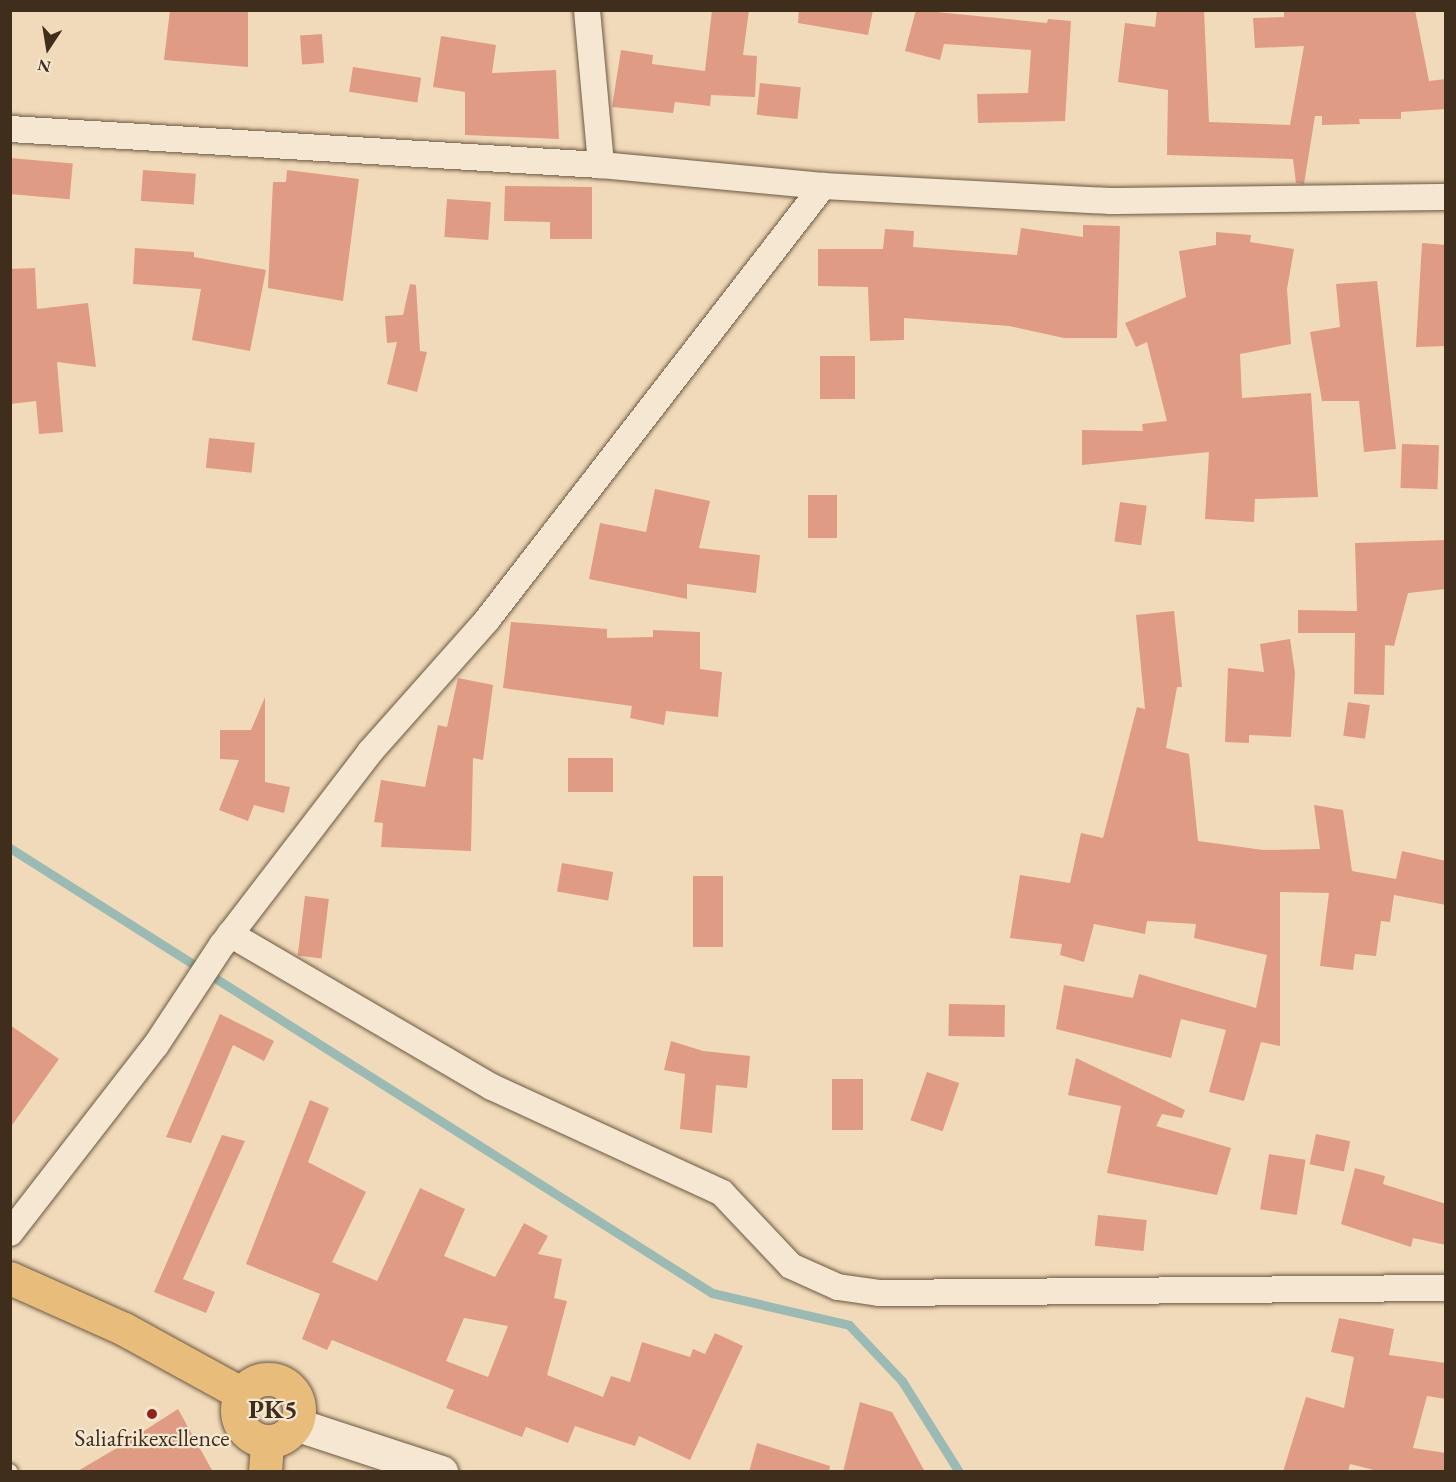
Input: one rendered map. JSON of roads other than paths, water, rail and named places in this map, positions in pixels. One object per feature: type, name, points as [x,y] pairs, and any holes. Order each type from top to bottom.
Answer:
[{"type":"main road","points":[[10,1278],[124,1329],[242,1394]]},
{"type":"main road","points":[[261,1380],[286,1384],[298,1404],[296,1424],[266,1456],[242,1427],[237,1414],[242,1394],[261,1380]]},
{"type":"main road","points":[[296,1424],[441,1472]]},
{"type":"street","points":[[587,10],[601,165]]},
{"type":"street","points":[[10,129],[601,165],[823,186],[1111,201],[1446,197]]},
{"type":"street","points":[[10,1233],[197,991],[226,939],[370,752],[516,583],[823,186]]},
{"type":"street","points":[[226,939],[492,1087],[722,1193],[790,1266],[838,1287],[879,1293],[1446,1288]]},
{"type":"waterway","points":[[10,848],[712,1293],[849,1325],[902,1381],[959,1472]]},
{"type":"place","name":"Saliafrikexcllence","points":[[152,1414]]},
{"type":"district","name":"PK5","points":[[273,1410]]}]
